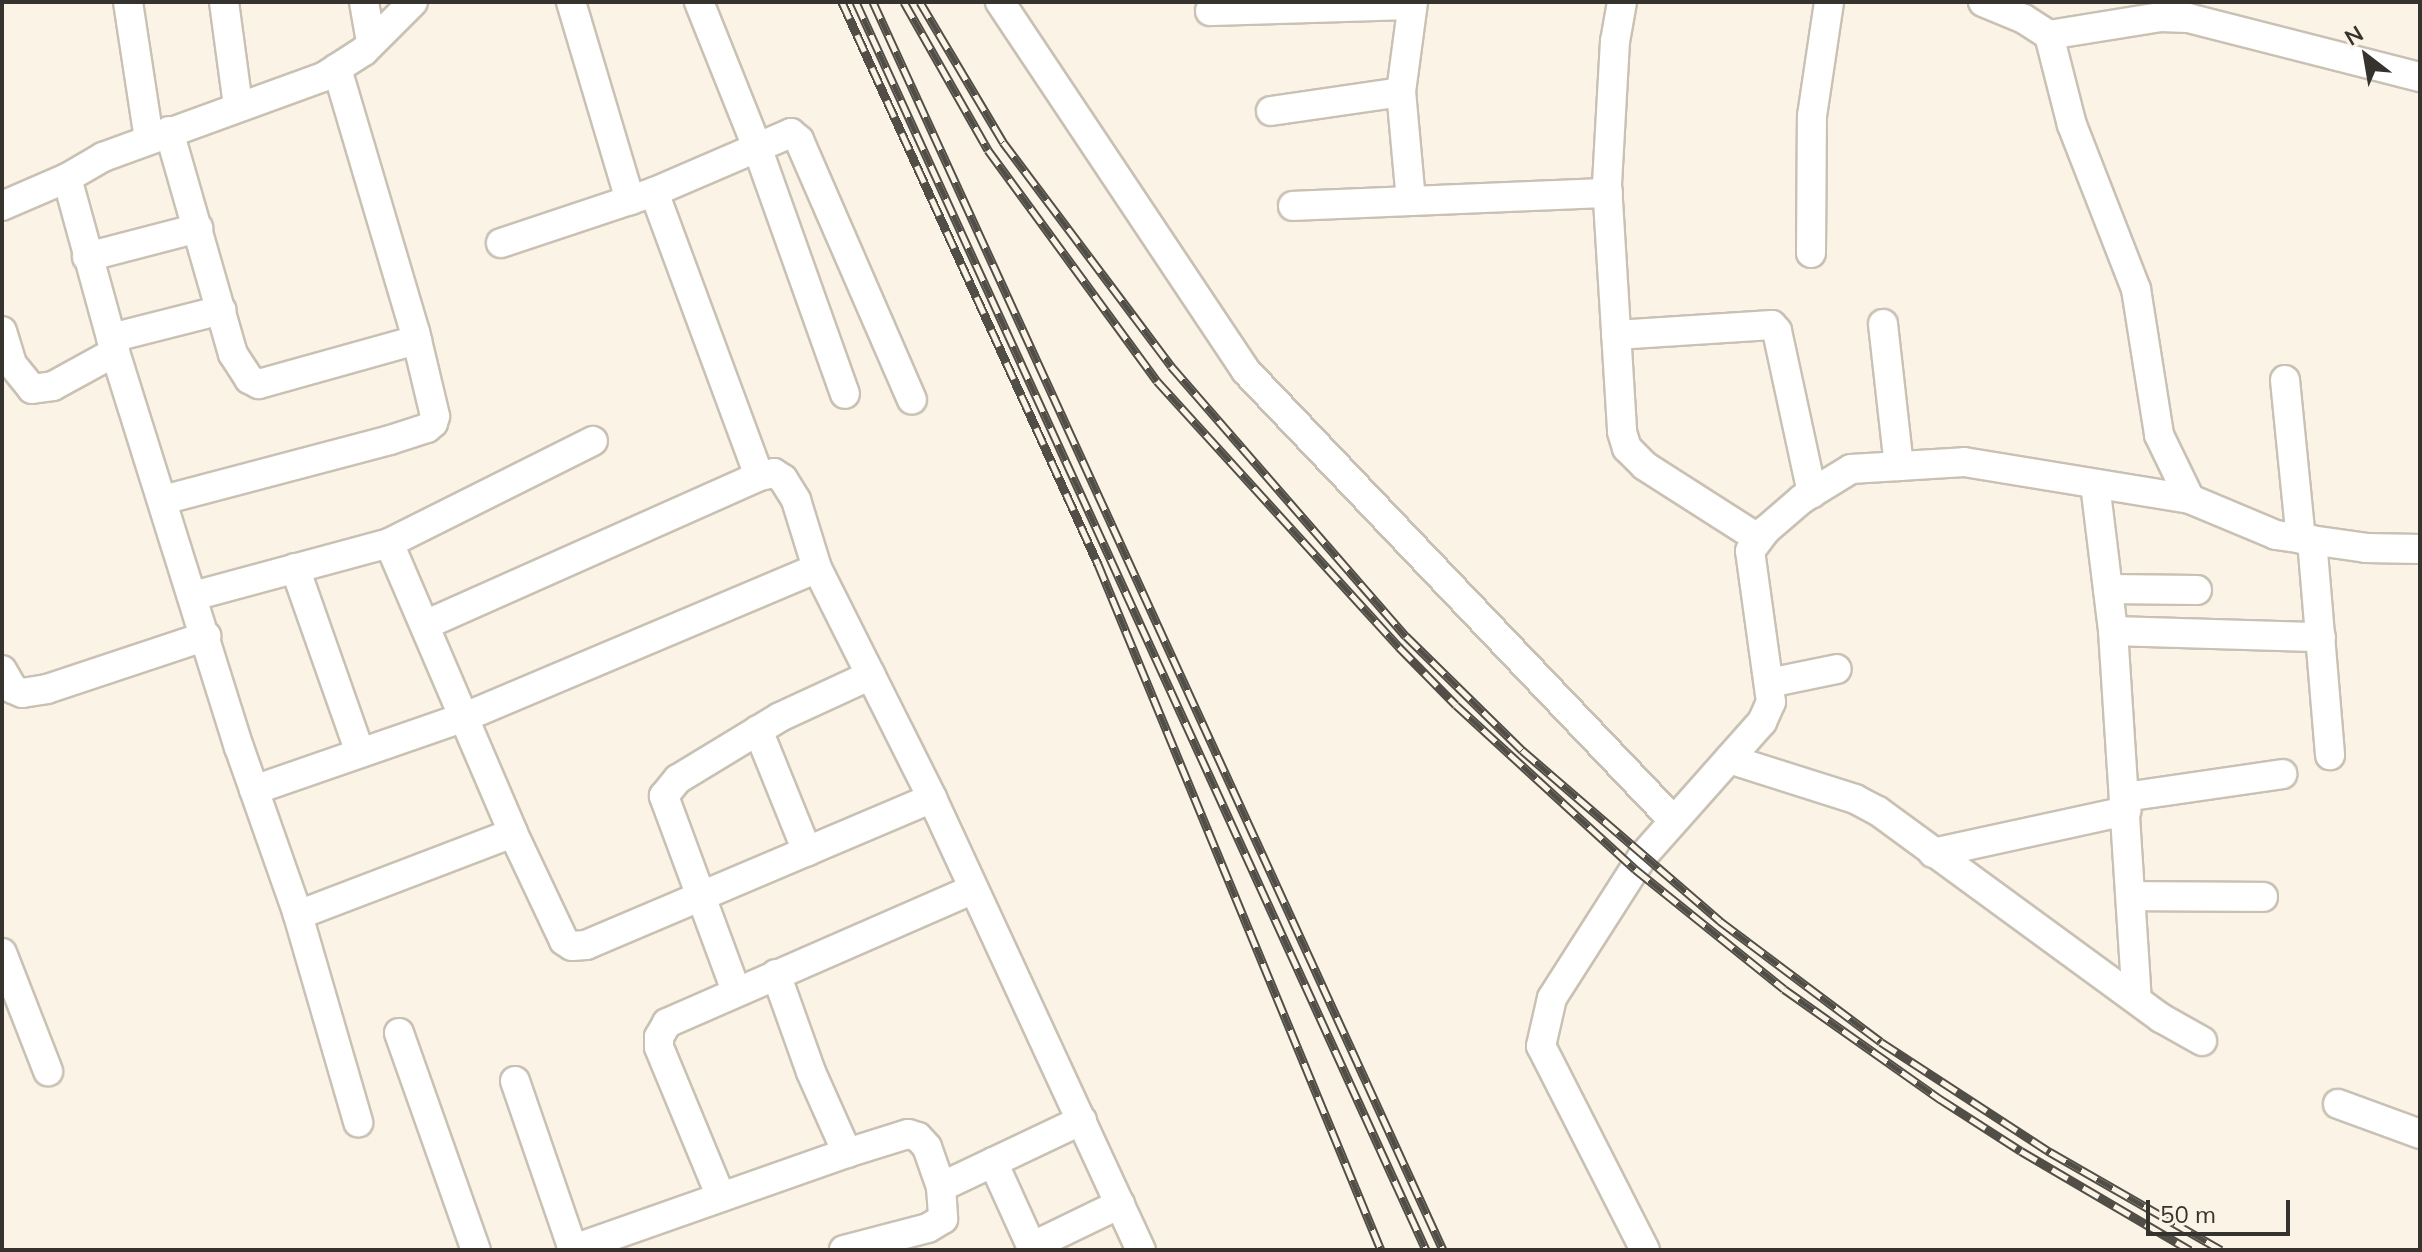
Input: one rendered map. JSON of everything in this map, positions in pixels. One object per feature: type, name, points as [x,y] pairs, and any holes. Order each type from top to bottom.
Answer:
[{"type":"street","points":[[128,2],[159,135],[198,228],[233,354],[249,379],[259,384],[417,340]]},
{"type":"street","points":[[224,2],[238,106]]},
{"type":"street","points":[[364,2],[371,42]]},
{"type":"street","points":[[2,206],[67,178],[103,157],[325,76],[371,42],[413,2]]},
{"type":"street","points":[[571,2],[642,196],[759,476]]},
{"type":"street","points":[[699,2],[757,147],[845,394]]},
{"type":"street","points":[[1000,2],[1246,371],[1674,821]]},
{"type":"street","points":[[1622,2],[1615,41],[1608,193],[1622,432],[1627,448],[1645,466],[1759,539]]},
{"type":"street","points":[[1811,253],[1812,116],[1829,2]]},
{"type":"street","points":[[1983,2],[2024,19],[2049,35],[2072,125],[2136,289],[2159,435],[2190,499]]},
{"type":"street","points":[[1210,11],[1412,4],[1401,92],[1411,201]]},
{"type":"street","points":[[2049,35],[2126,12],[2160,17],[2215,14],[2420,77]]},
{"type":"street","points":[[163,500],[427,428],[435,416],[417,340],[337,68]]},
{"type":"street","points":[[1271,111],[1401,92]]},
{"type":"street","points":[[501,243],[642,196],[791,133],[799,140],[912,400]]},
{"type":"street","points":[[67,178],[113,345],[254,790],[298,915],[358,1122]]},
{"type":"street","points":[[1293,206],[1608,193]]},
{"type":"street","points":[[87,257],[198,228]]},
{"type":"street","points":[[2,331],[12,364],[32,389],[53,386],[113,345],[222,310]]},
{"type":"street","points":[[1883,324],[1899,466]]},
{"type":"street","points":[[1616,335],[1772,325],[1777,331],[1812,493]]},
{"type":"street","points":[[2285,380],[2321,637],[2330,755]]},
{"type":"street","points":[[193,596],[389,543],[593,441]]},
{"type":"street","points":[[1645,1250],[1541,1046],[1552,998],[1642,857],[1762,722],[1771,702],[1750,551],[1759,539],[1812,493],[1851,469],[1964,462],[2190,499],[2276,535],[2366,548],[2420,549]]},
{"type":"street","points":[[425,625],[759,476],[774,473],[783,479],[796,500],[817,568],[932,798],[1141,1250]]},
{"type":"street","points":[[2095,484],[2113,631],[2137,999]]},
{"type":"street","points":[[389,543],[513,833],[564,941],[572,946],[586,945],[932,798]]},
{"type":"street","points":[[295,568],[360,753]]},
{"type":"street","points":[[254,790],[465,717],[817,568]]},
{"type":"street","points":[[2108,589],[2197,590]]},
{"type":"street","points":[[2113,631],[2321,637]]},
{"type":"street","points":[[2,670],[13,689],[22,693],[47,689],[206,636]]},
{"type":"street","points":[[1769,683],[1837,669]]},
{"type":"street","points":[[736,991],[664,796],[678,779],[758,730],[795,709],[871,675]]},
{"type":"street","points":[[758,730],[807,851]]},
{"type":"street","points":[[1729,759],[1855,799],[1878,811],[2161,1018],[2202,1041]]},
{"type":"street","points":[[1933,853],[2126,804],[2282,774]]},
{"type":"street","points":[[298,915],[513,833]]},
{"type":"street","points":[[721,1197],[659,1047],[659,1037],[667,1023],[973,889]]},
{"type":"street","points":[[2131,896],[2263,897]]},
{"type":"street","points":[[2,953],[48,1071]]},
{"type":"street","points":[[776,974],[811,1072],[847,1153]]},
{"type":"street","points":[[399,1033],[476,1250]]},
{"type":"street","points":[[515,1081],[572,1250],[847,1153],[908,1134],[918,1137],[927,1147],[941,1187],[943,1219],[928,1228],[844,1250]]},
{"type":"street","points":[[2338,1104],[2420,1134]]},
{"type":"street","points":[[941,1187],[1082,1120]]},
{"type":"street","points":[[993,1162],[1032,1248],[1120,1204]]},
{"type":"railway","points":[[842,2],[1098,564],[1381,1250]]},
{"type":"railway","points":[[856,2],[1426,1250]]},
{"type":"railway","points":[[873,2],[1443,1250]]},
{"type":"railway","points":[[904,2],[988,150],[1157,381],[1399,647],[1456,705],[1635,869],[1784,989],[1940,1099],[2021,1151],[2190,1250]]},
{"type":"railway","points":[[920,2],[1003,142],[1171,366],[1406,636],[1522,750],[1720,921],[1881,1042],[2050,1152],[2221,1250]]}]
